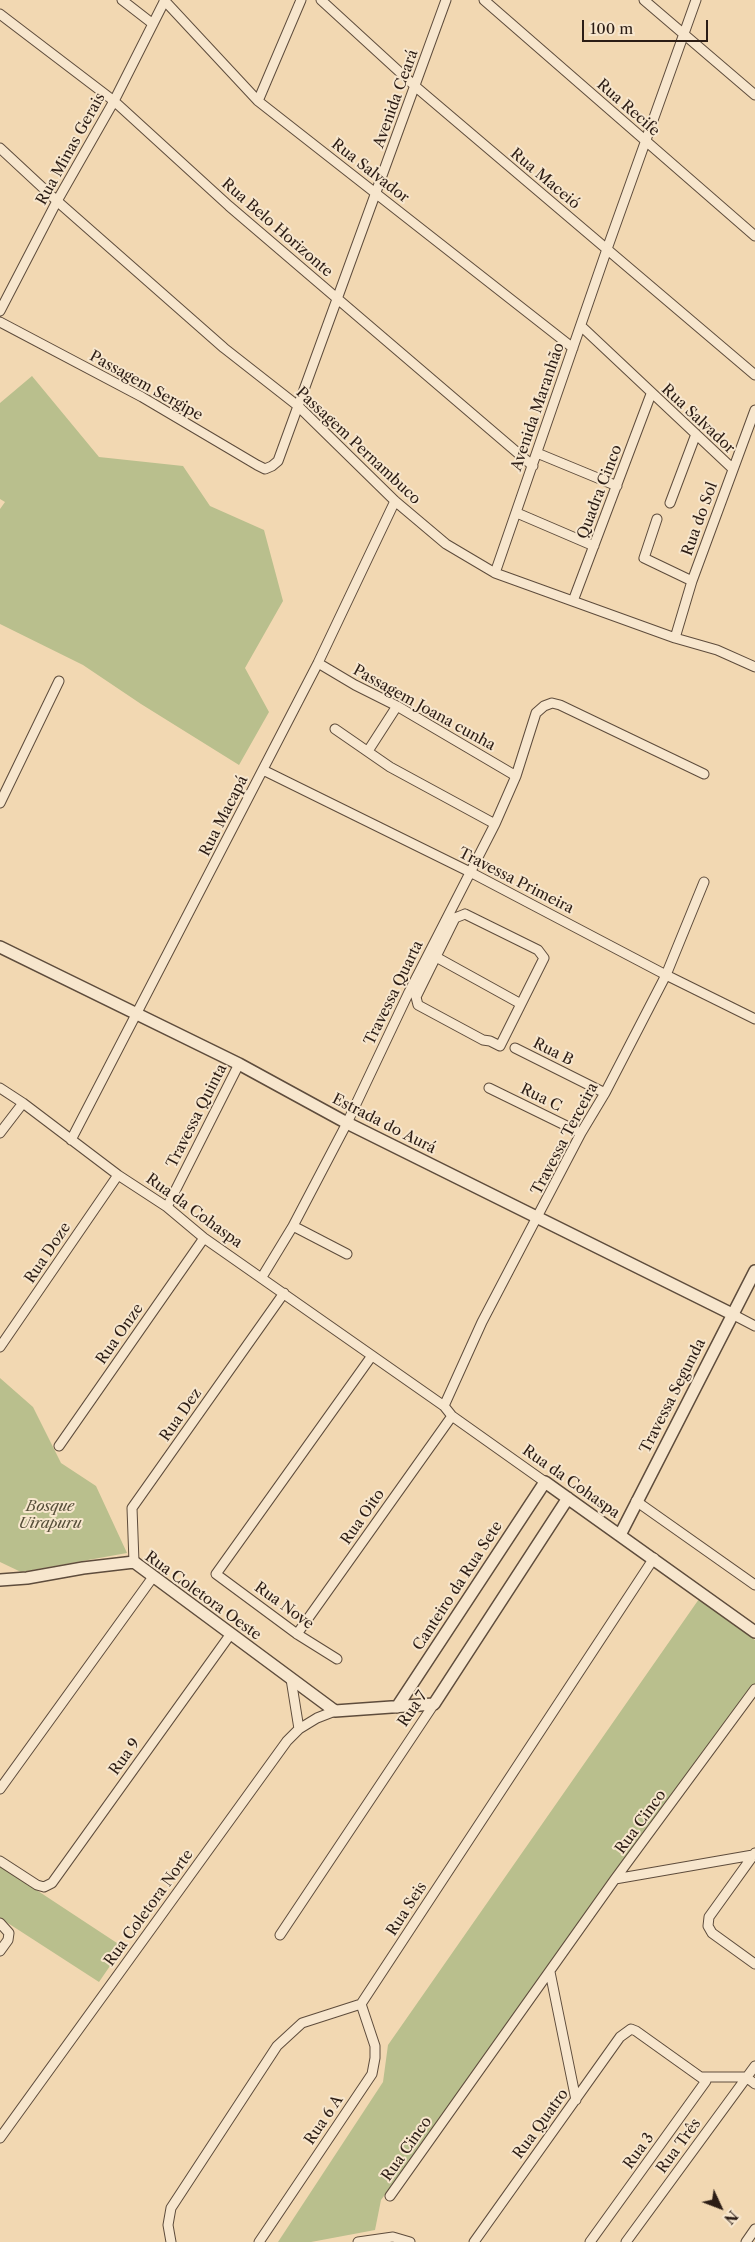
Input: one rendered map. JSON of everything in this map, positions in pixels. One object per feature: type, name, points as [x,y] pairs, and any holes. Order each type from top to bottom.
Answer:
[{"type":"street","points":[[122,0],[153,24]]},
{"type":"street","name":"Rua Minas Gerais","points":[[0,312],[57,201],[114,101],[165,0]]},
{"type":"street","name":"Rua Salvador","points":[[165,0],[258,101],[573,348]]},
{"type":"street","points":[[258,101],[300,0]]},
{"type":"street","name":"Rua Maceió","points":[[321,0],[416,86],[755,375]]},
{"type":"street","name":"Avenida Ceará","points":[[278,461],[446,0]]},
{"type":"street","name":"Rua Recife","points":[[484,0],[755,236]]},
{"type":"street","points":[[644,0],[755,95]]},
{"type":"street","name":"Avenida Maranhão","points":[[495,573],[607,249],[696,0]]},
{"type":"street","name":"Rua Belo Horizonte","points":[[0,14],[114,101],[229,206],[533,466]]},
{"type":"street","name":"Passagem Pernambuco","points":[[0,148],[57,201],[224,348],[298,406],[395,501],[446,544],[495,573],[675,638],[716,650],[755,667]]},
{"type":"street","points":[[0,291],[8,298]]},
{"type":"street","name":"Passagem Sergipe","points":[[0,322],[142,397],[257,465],[265,469],[278,461]]},
{"type":"street","name":"Rua Salvador","points":[[581,326],[733,469]]},
{"type":"street","name":"Quadra Cinco","points":[[574,601],[652,394]]},
{"type":"street","name":"Rua do Sol","points":[[675,638],[692,581],[755,410]]},
{"type":"street","points":[[670,503],[696,434]]},
{"type":"street","points":[[537,453],[617,486]]},
{"type":"street","name":"Rua Macapá","points":[[70,1140],[318,663],[395,501]]},
{"type":"street","points":[[517,513],[594,546]]},
{"type":"street","points":[[657,519],[644,558],[692,581]]},
{"type":"street","name":"Passagem Joana cunha","points":[[318,663],[355,686],[397,706],[516,776]]},
{"type":"street","points":[[0,803],[60,681]]},
{"type":"street","name":"Travessa Quarta","points":[[262,1277],[293,1226],[413,995],[516,776],[536,713],[544,706],[552,703],[560,705],[704,774]]},
{"type":"street","points":[[368,751],[397,706]]},
{"type":"street","points":[[335,729],[390,767],[495,824]]},
{"type":"street","name":"Travessa Primeira","points":[[263,770],[470,872],[755,1019]]},
{"type":"street","name":"Travessa Terceira","points":[[444,1406],[482,1322],[581,1133],[605,1093],[666,974],[704,882]]},
{"type":"street","points":[[465,914],[538,950],[544,958],[500,1046],[484,1040],[418,1005],[413,995],[436,957],[455,918],[465,914]]},
{"type":"street","name":"Estrada do Aurá","points":[[0,947],[239,1064],[348,1123],[755,1326]]},
{"type":"street","points":[[436,957],[521,1004]]},
{"type":"street","name":"Rua B","points":[[515,1048],[605,1093]]},
{"type":"street","name":"Travessa Quinta","points":[[167,1206],[239,1064]]},
{"type":"street","name":"Rua da Cohaspa","points":[[0,1088],[23,1103],[118,1175],[167,1206],[204,1238],[444,1406],[452,1416],[654,1558],[755,1632]]},
{"type":"street","name":"Rua C","points":[[489,1088],[581,1133]]},
{"type":"street","points":[[0,1133],[23,1103]]},
{"type":"street","name":"Rua Doze","points":[[0,1347],[118,1175]]},
{"type":"street","points":[[293,1226],[347,1254]]},
{"type":"street","name":"Rua Onze","points":[[59,1446],[204,1238]]},
{"type":"street","name":"Travessa Segunda","points":[[620,1535],[755,1271]]},
{"type":"street","name":"Rua Dez","points":[[134,1562],[132,1508],[284,1293]]},
{"type":"street","name":"Rua Nove","points":[[337,1659],[297,1634],[216,1574],[372,1357]]},
{"type":"street","name":"Rua Oito","points":[[297,1634],[452,1416]]},
{"type":"street","name":"Canteiro da Rua Sete","points":[[397,1707],[544,1482]]},
{"type":"street","name":"Rua 7","points":[[280,1935],[568,1498]]},
{"type":"street","points":[[636,1501],[755,1586]]},
{"type":"street","name":"Rua Seis","points":[[361,2004],[654,1558]]},
{"type":"street","name":"Rua Coletora Oeste","points":[[0,1580],[27,1578],[83,1568],[134,1562],[335,1711]]},
{"type":"street","points":[[0,1789],[153,1577]]},
{"type":"street","name":"Rua 9","points":[[0,1861],[37,1885],[44,1887],[52,1883],[230,1635]]},
{"type":"street","points":[[291,1679],[299,1729]]},
{"type":"street","name":"Rua Cinco","points":[[390,2196],[615,1879],[755,1689]]},
{"type":"street","points":[[335,1711],[434,1704]]},
{"type":"street","name":"Rua Coletora Norte","points":[[0,2138],[287,1741],[299,1729],[317,1718],[335,1711]]},
{"type":"street","points":[[615,1879],[754,1854]]},
{"type":"street","points":[[754,1854],[709,1917],[708,1926],[712,1933],[755,1964]]},
{"type":"street","points":[[0,1923],[9,1933],[8,1940],[0,1951]]},
{"type":"street","points":[[550,1972],[576,2100]]},
{"type":"street","points":[[171,2242],[168,2225],[171,2208],[277,2046],[302,2023],[361,2004]]},
{"type":"street","name":"Rua 6 A","points":[[259,2242],[372,2074],[375,2046],[361,2004]]},
{"type":"street","name":"Rua Quatro","points":[[474,2242],[620,2037],[631,2029],[636,2030],[701,2077]]},
{"type":"street","name":"Rua Três","points":[[626,2242],[755,2066]]},
{"type":"street","points":[[701,2077],[746,2077],[755,2084]]},
{"type":"street","name":"Rua 3","points":[[590,2242],[706,2081],[701,2077]]},
{"type":"street","points":[[746,2242],[755,2230]]},
{"type":"street","points":[[358,2242],[393,2237],[410,2242]]},
{"type":"green space","points":[[32,376],[99,457],[183,466],[210,506],[264,530],[283,601],[245,668],[269,712],[239,765],[141,704],[83,665],[0,624],[0,509],[5,502],[0,499],[0,403]]},
{"type":"green space","name":"Bosque Uirapuru","points":[[0,1378],[33,1407],[61,1463],[96,1486],[127,1553],[21,1572],[0,1562]]},
{"type":"green space","points":[[699,1599],[755,1640],[755,1692],[381,2200],[375,2230],[311,2242],[278,2242],[383,2082],[388,2045]]},
{"type":"green space","points":[[0,1866],[123,1947],[99,1982],[0,1918]]}]
